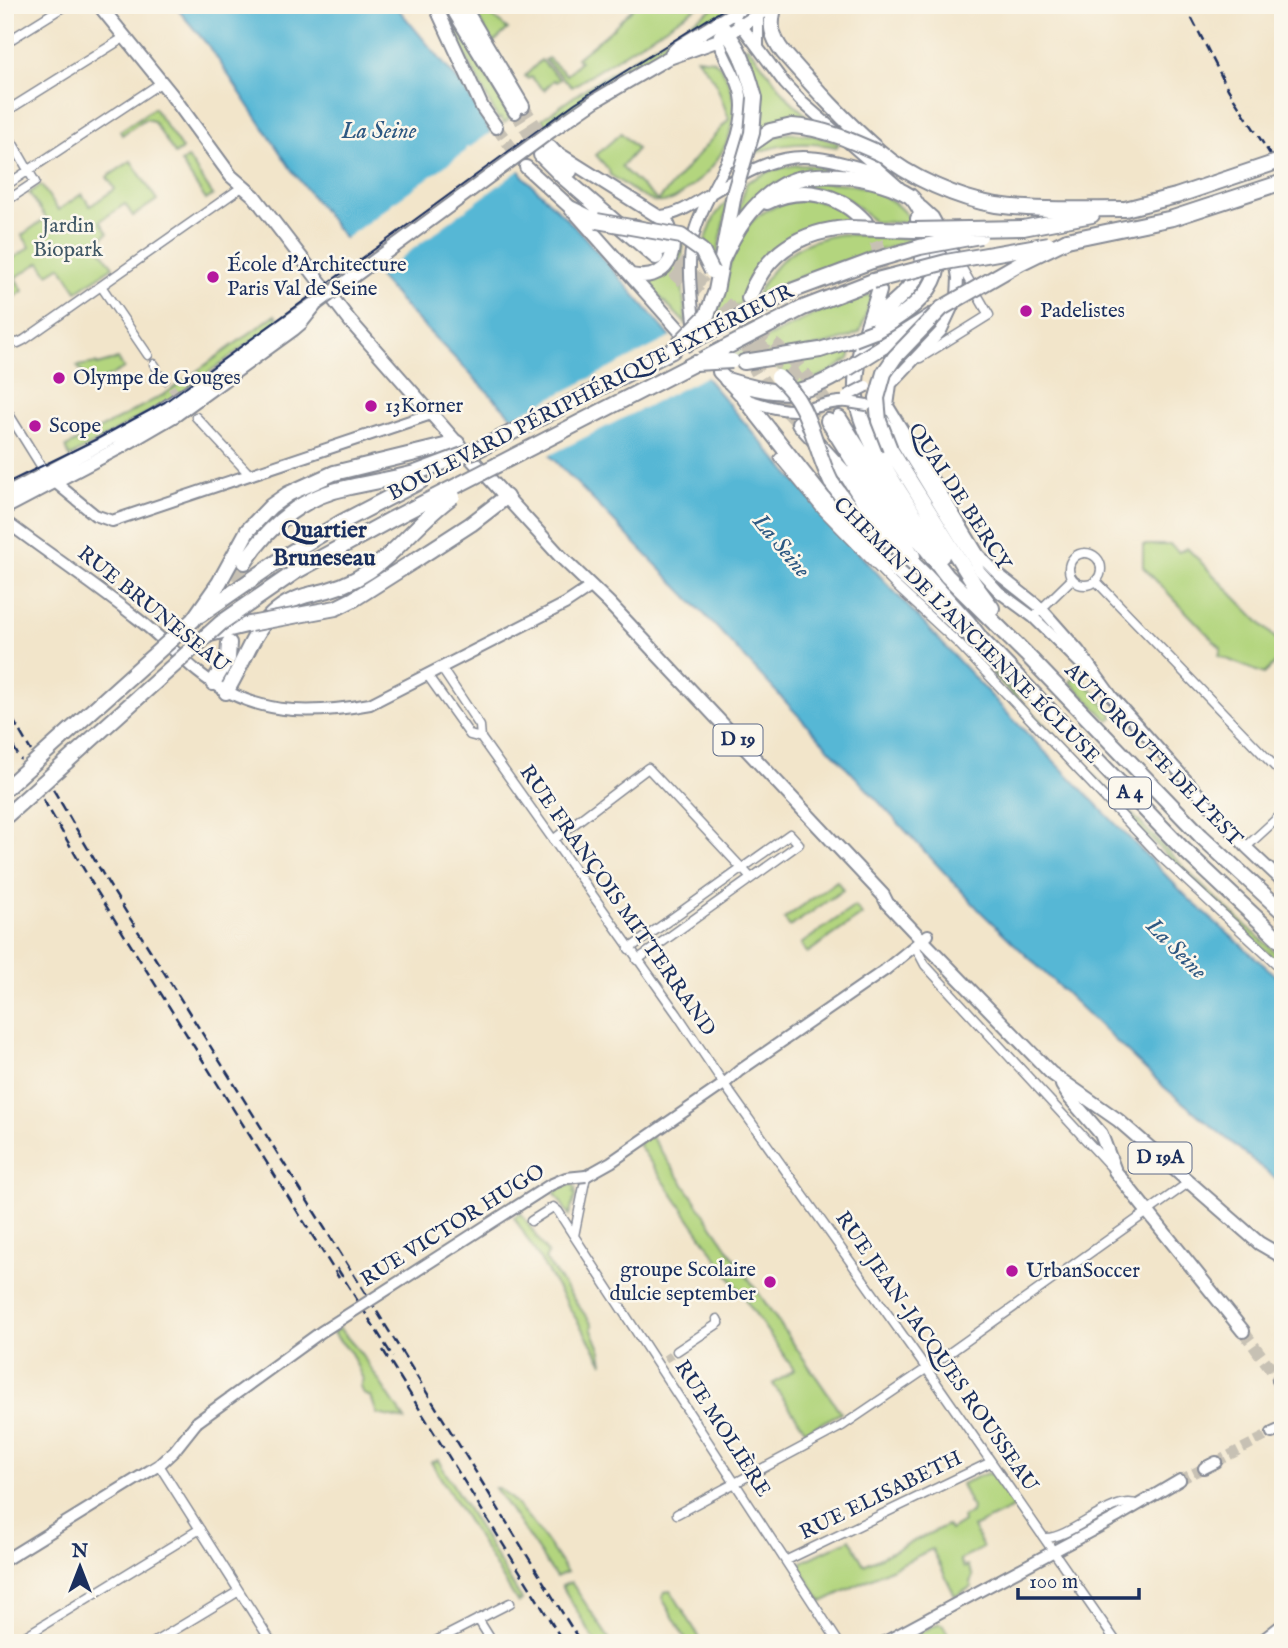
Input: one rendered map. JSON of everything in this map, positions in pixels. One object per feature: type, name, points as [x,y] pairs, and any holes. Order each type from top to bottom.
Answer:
[{"type":"highway","points":[[774,5],[771,21],[774,40],[796,67],[881,154]]},
{"type":"highway","points":[[672,351],[707,315],[716,291],[734,194],[752,133],[755,98],[747,71],[730,33],[718,23]]},
{"type":"highway","points":[[730,159],[761,136],[780,127],[807,127],[842,137],[881,154],[933,184],[966,198],[996,205],[1030,208],[1125,209]]},
{"type":"highway","points":[[546,151],[659,253]]},
{"type":"highway","points":[[5,789],[193,620],[290,553],[418,477],[794,290],[872,261],[920,247],[1125,209],[1176,196],[1283,160]]},
{"type":"highway","points":[[722,260],[735,232],[765,197],[783,184],[806,177],[836,175],[864,179],[912,197],[934,234],[937,248],[935,278],[928,293],[917,305],[854,339],[820,351],[733,358]]},
{"type":"highway","name":"BOULEVARD PÉRIPHÉRIQUE EXTÉRIEUR","points":[[5,817],[205,636],[295,572],[695,363],[733,358],[803,308],[933,265],[1173,218],[1283,181]]},
{"type":"highway","points":[[749,215],[782,195],[811,193],[828,196],[845,204],[864,222]]},
{"type":"highway","points":[[572,209],[597,221],[674,234],[689,240],[702,251],[708,261],[716,291]]},
{"type":"highway","points":[[749,299],[767,265],[783,248],[815,233],[848,228],[1023,228]]},
{"type":"highway","points":[[723,376],[764,392],[799,391],[825,382],[942,308],[1020,263],[1067,240]]},
{"type":"highway","points":[[876,286],[872,328],[861,346],[856,397],[866,432],[961,587]]},
{"type":"highway","points":[[942,308],[895,357],[884,373],[879,386],[879,421],[890,449],[975,585],[1026,654]]},
{"type":"highway","points":[[733,358],[759,367],[790,387],[804,409],[831,482],[900,573]]},
{"type":"highway","points":[[745,399],[830,507],[853,531],[962,630],[981,639]]},
{"type":"highway","points":[[926,576],[833,420],[936,564],[961,587]]},
{"type":"highway","points":[[799,423],[842,471],[886,537],[926,576]]},
{"type":"highway","points":[[193,620],[219,583],[248,530],[271,506],[288,494],[334,473],[457,443]]},
{"type":"highway","points":[[226,692],[266,618],[286,603],[345,586],[378,566],[426,516],[497,465]]},
{"type":"highway","points":[[245,562],[276,524],[307,501],[331,491],[418,477]]},
{"type":"highway","points":[[205,636],[250,624],[336,608],[354,600],[471,524],[506,497]]},
{"type":"highway","name":"A 4","points":[[926,576],[981,639]]},
{"type":"highway","name":"A 4","points":[[961,587],[1026,654]]},
{"type":"highway","name":"AUTOROUTE DE L’EST","points":[[981,639],[1181,847],[1283,943]]},
{"type":"highway","points":[[214,683],[228,658],[229,643]]},
{"type":"highway","name":"AUTOROUTE DE L’EST","points":[[1026,654],[1200,836],[1283,912]]},
{"type":"main road","points":[[99,5],[162,82],[231,176],[254,196],[350,321],[506,497],[592,586]]},
{"type":"main road","points":[[435,5],[482,107],[496,127]]},
{"type":"main road","points":[[450,5],[519,109],[463,5]]},
{"type":"main road","points":[[666,59],[678,47],[747,5]]},
{"type":"main road","points":[[5,508],[153,416],[302,316],[596,100],[666,59],[730,33],[774,5]]},
{"type":"main road","points":[[694,321],[689,273],[695,231],[730,159],[739,134],[742,106],[730,33],[732,14]]},
{"type":"main road","points":[[758,16],[758,46]]},
{"type":"main road","points":[[730,33],[758,46],[803,103],[933,217],[954,255]]},
{"type":"main road","points":[[546,151],[644,209],[661,216],[671,230],[673,242],[669,261],[657,274],[650,277],[631,275]]},
{"type":"main road","points":[[661,216],[680,212],[752,169],[774,160],[795,156],[839,160],[886,176]]},
{"type":"main road","points":[[526,167],[572,209],[681,332]]},
{"type":"main road","name":"QUAI DE BERCY","points":[[954,255],[958,278],[957,298],[951,314],[942,331],[891,384],[888,406],[893,417],[979,555],[1079,651],[1111,695],[1246,847],[1283,882]]},
{"type":"main road","points":[[845,400],[914,361]]},
{"type":"main road","points":[[723,376],[745,399]]},
{"type":"main road","name":"QUAI DE BERCY","points":[[745,399],[766,406],[802,410],[845,400],[867,405],[878,413],[901,442],[980,570],[999,592],[1037,612]]},
{"type":"main road","points":[[50,478],[95,514],[112,521],[431,414]]},
{"type":"main road","points":[[5,495],[50,478]]},
{"type":"main road","name":"RUE BRUNESEAU","points":[[5,521],[94,584],[226,692],[281,710],[328,710],[370,704],[565,604],[592,586]]},
{"type":"main road","name":"D 19","points":[[592,586],[883,895],[897,903],[922,941],[958,967],[967,985],[1058,1079]]},
{"type":"main road","name":"RUE VICTOR HUGO","points":[[5,1560],[159,1465],[197,1422],[321,1332],[550,1185],[566,1178],[586,1176],[611,1162],[922,941]]},
{"type":"main road","points":[[1058,1079],[1070,1098],[1101,1134],[1115,1171],[1243,1331]]},
{"type":"main road","name":"D 19A","points":[[1058,1079],[1118,1120],[1259,1243],[1283,1257]]},
{"type":"main road","points":[[1259,1243],[1283,1266]]},
{"type":"main road","points":[[1204,1468],[1216,1462]]},
{"type":"main road","points":[[883,1643],[1054,1552],[1180,1480]]},
{"type":"main road","points":[[1259,1643],[1283,1624]]},
{"type":"street","points":[[5,43],[66,5]]},
{"type":"street","points":[[5,112],[125,37]]},
{"type":"street","points":[[5,186],[162,82]]},
{"type":"street","points":[[5,130],[36,182],[5,202]]},
{"type":"street","points":[[5,341],[18,343],[24,340],[242,187]]},
{"type":"street","points":[[914,361],[989,316],[954,255]]},
{"type":"street","points":[[101,286],[148,355]]},
{"type":"street","points":[[5,408],[50,478]]},
{"type":"street","points":[[196,417],[250,475]]},
{"type":"street","name":"CHEMIN DE L'ANCIENNE ÉCLUSE","points":[[779,458],[821,510],[894,584],[960,645],[1160,856],[1283,970]]},
{"type":"street","points":[[1087,553],[1095,557],[1101,571],[1096,581],[1085,585],[1072,579],[1070,563],[1077,555],[1087,553]]},
{"type":"street","points":[[1037,612],[1072,579]]},
{"type":"street","points":[[1096,581],[1283,775]]},
{"type":"street","name":"RUE FRANÇOIS MITTERRAND","points":[[442,669],[480,726],[481,738],[723,1084]]},
{"type":"street","name":"RUE FRANÇOIS MITTERRAND","points":[[428,676],[470,735],[481,738]]},
{"type":"street","points":[[453,712],[465,705]]},
{"type":"street","points":[[553,840],[648,768],[751,878]]},
{"type":"street","points":[[1246,847],[1283,813]]},
{"type":"street","points":[[629,948],[790,834],[799,844],[637,960]]},
{"type":"street","points":[[922,941],[925,965],[1115,1171]]},
{"type":"street","name":"RUE JEAN-JACQUES ROUSSEAU","points":[[723,1084],[926,1368],[1117,1643]]},
{"type":"street","points":[[573,1236],[586,1176]]},
{"type":"street","points":[[677,1514],[842,1426],[1188,1183]]},
{"type":"street","name":"RUE MOLIÈRE","points":[[531,1221],[553,1207],[558,1211],[661,1361],[839,1643]]},
{"type":"street","points":[[677,1351],[690,1338],[719,1323],[717,1319]]},
{"type":"street","name":"RUE ELISABETH","points":[[787,1560],[991,1462]]},
{"type":"street","points":[[159,1465],[272,1643]]},
{"type":"street","points":[[1045,1538],[1060,1535],[1119,1504],[1132,1502],[1138,1505]]},
{"type":"street","points":[[14,1643],[200,1529]]},
{"type":"street","points":[[153,1643],[239,1591]]},
{"type":"street","points":[[432,1643],[510,1603]]},
{"type":"street","points":[[478,1619],[493,1643]]},
{"type":"green space","points":[[471,5],[478,5],[508,29],[493,43]]},
{"type":"green space","points":[[636,5],[700,5],[572,87],[545,60],[548,58],[567,75],[580,61],[577,58]]},
{"type":"green space","points":[[718,5],[738,5],[697,31],[692,31],[688,24]]},
{"type":"green space","points":[[448,14],[511,117],[504,123],[501,118],[498,119],[445,16]]},
{"type":"green space","points":[[681,29],[685,35],[662,50],[664,52],[589,96],[546,126],[542,119],[586,88]]},
{"type":"green space","points":[[748,46],[788,98],[811,120],[784,121],[760,131],[760,98],[757,78],[745,47]]},
{"type":"green space","points":[[697,58],[713,60],[726,75],[733,102],[731,129],[720,155],[702,177],[680,196],[657,202],[610,175],[596,155],[621,133],[637,149],[621,167],[658,201],[729,119],[715,81]]},
{"type":"green space","points":[[541,60],[560,79],[557,82],[554,80],[544,90],[531,77],[528,79],[525,76]]},
{"type":"green space","points":[[154,108],[182,149],[175,154],[153,121],[145,119],[122,135],[120,131]]},
{"type":"green space","points":[[790,133],[812,135],[838,143],[837,147],[795,144],[754,154],[756,148],[775,136]]},
{"type":"green space","points":[[188,158],[213,195],[206,200],[181,162]]},
{"type":"green space","name":"Jardin Biopark","points":[[131,161],[157,200],[133,216],[125,204],[100,221],[108,233],[96,242],[113,267],[77,291],[61,266],[48,274],[40,262],[15,278],[23,291],[5,303],[5,264],[30,247],[22,235],[46,218],[29,193],[41,185],[58,210],[82,194],[90,206],[115,189],[107,177]]},
{"type":"green space","points":[[796,165],[840,170],[774,184],[756,196],[737,215],[747,182],[772,170]]},
{"type":"green space","points":[[813,182],[843,183],[869,189],[892,201],[913,223],[874,222],[854,204],[835,193],[815,188],[788,188]]},
{"type":"green space","points":[[729,198],[717,257],[705,241],[715,216]]},
{"type":"green space","points":[[807,199],[834,206],[858,222],[826,224],[785,240],[762,261],[752,275],[740,304],[716,319],[732,257],[749,225],[762,213],[781,204]]},
{"type":"green space","points":[[843,234],[917,239],[822,268],[755,297],[763,283],[790,253],[813,241]]},
{"type":"green space","points":[[678,243],[683,245],[681,272],[686,324],[646,283],[671,270]]},
{"type":"green space","points":[[873,294],[860,332],[847,338],[781,353],[732,355],[829,307]]},
{"type":"green space","points":[[275,315],[279,321],[175,397],[70,457],[66,447],[165,394]]},
{"type":"green space","points":[[852,348],[849,359],[830,372],[798,386],[771,364],[808,360]]},
{"type":"green space","points":[[118,359],[124,368],[92,386],[77,366],[97,365]]},
{"type":"green space","points":[[1143,545],[1170,545],[1179,552],[1187,548],[1283,646],[1283,656],[1264,674],[1219,656],[1221,648],[1143,567]]},
{"type":"green space","points":[[956,634],[1203,887],[1283,959],[1283,967],[1198,887],[1116,804]]},
{"type":"green space","points":[[1078,674],[1114,716],[1109,721],[1070,682]]},
{"type":"green space","points":[[837,881],[843,890],[790,927],[784,919]]},
{"type":"green space","points":[[855,906],[862,915],[807,953],[801,944]]},
{"type":"green space","points":[[650,1135],[841,1413],[806,1431],[773,1384],[794,1370],[638,1144]]},
{"type":"green space","points":[[573,1185],[576,1190],[573,1192],[576,1194],[569,1215],[554,1192]]},
{"type":"green space","points":[[521,1213],[548,1254],[545,1259],[593,1326],[591,1328],[603,1363],[514,1217]]},
{"type":"green space","points":[[339,1328],[360,1352],[405,1420],[377,1414],[371,1397],[363,1394],[360,1387],[363,1379],[351,1353],[333,1333]]},
{"type":"green space","points":[[438,1460],[522,1600],[518,1603],[431,1462]]},
{"type":"green space","points":[[987,1473],[991,1474],[1015,1507],[973,1527],[983,1548],[960,1560],[964,1568],[968,1566],[973,1576],[970,1582],[972,1587],[955,1596],[932,1549],[822,1602],[800,1568],[802,1562],[850,1539],[864,1565],[947,1525],[950,1530],[963,1522],[962,1517],[971,1513],[972,1508],[961,1484]]},
{"type":"green space","points":[[495,1488],[499,1488],[509,1497],[527,1517],[567,1572],[556,1577]]},
{"type":"green space","points":[[571,1582],[612,1643],[596,1643],[562,1586]]},
{"type":"green space","points":[[671,1591],[703,1643],[688,1643],[662,1598],[664,1592]]},
{"type":"green space","points":[[939,1623],[948,1634],[946,1639],[938,1643],[916,1643],[916,1635]]},
{"type":"water","name":"La Seine","points":[[174,5],[395,5],[464,88],[490,132],[524,177],[580,232],[839,532],[1009,715],[1190,900],[1283,982],[1283,1185],[1164,1087],[982,913],[704,614],[409,311],[345,239],[291,169],[211,49]]},
{"type":"pier","points":[[493,131],[522,168],[374,278],[342,241],[466,151],[467,147]]},
{"type":"pier","points":[[673,336],[707,376],[546,457],[510,419]]},
{"type":"tunnel","points":[[523,106],[550,148]]},
{"type":"tunnel","points":[[515,112],[539,150]]},
{"type":"tunnel","points":[[496,127],[523,163]]},
{"type":"tunnel","points":[[866,223],[878,246],[880,289]]},
{"type":"tunnel","points":[[662,248],[795,362],[839,418]]},
{"type":"tunnel","points":[[657,258],[718,311]]},
{"type":"tunnel","points":[[749,298],[746,319],[749,353],[763,381],[799,423]]},
{"type":"tunnel","points":[[739,329],[788,369],[828,421]]},
{"type":"tunnel","points":[[163,378],[196,417]]},
{"type":"tunnel","points":[[232,622],[240,574],[245,562]]},
{"type":"tunnel","points":[[1243,1331],[1279,1380]]},
{"type":"tunnel","points":[[665,1359],[677,1351]]},
{"type":"tunnel","points":[[1216,1462],[1272,1433]]},
{"type":"tunnel","points":[[1180,1480],[1204,1468]]},
{"type":"tram line","points":[[5,484],[165,402],[575,103],[730,5]]},
{"type":"railway","points":[[1185,5],[1228,89],[1283,174]]},
{"type":"railway","points":[[5,706],[31,751]]},
{"type":"railway","points":[[5,733],[21,760]]},
{"type":"railway","points":[[53,789],[111,888],[581,1643]]},
{"type":"railway","points":[[43,799],[93,885],[339,1278]]},
{"type":"railway","points":[[337,1268],[393,1357]]},
{"type":"railway","points":[[383,1350],[564,1643]]},
{"type":"place","name":"École d'Architecture Paris Val de Seine","points":[[213,277]]},
{"type":"place","name":"Padelistes","points":[[1026,311]]},
{"type":"place","name":"Olympe de Gouges","points":[[59,378]]},
{"type":"place","name":"13Korner","points":[[371,406]]},
{"type":"place","name":"Scope","points":[[35,426]]},
{"type":"place","name":"UrbanSoccer","points":[[1012,1271]]},
{"type":"place","name":"groupe Scolaire dulcie september","points":[[770,1282]]},
{"type":"district","name":"Quartier Bruneseau","points":[[324,544]]}]
